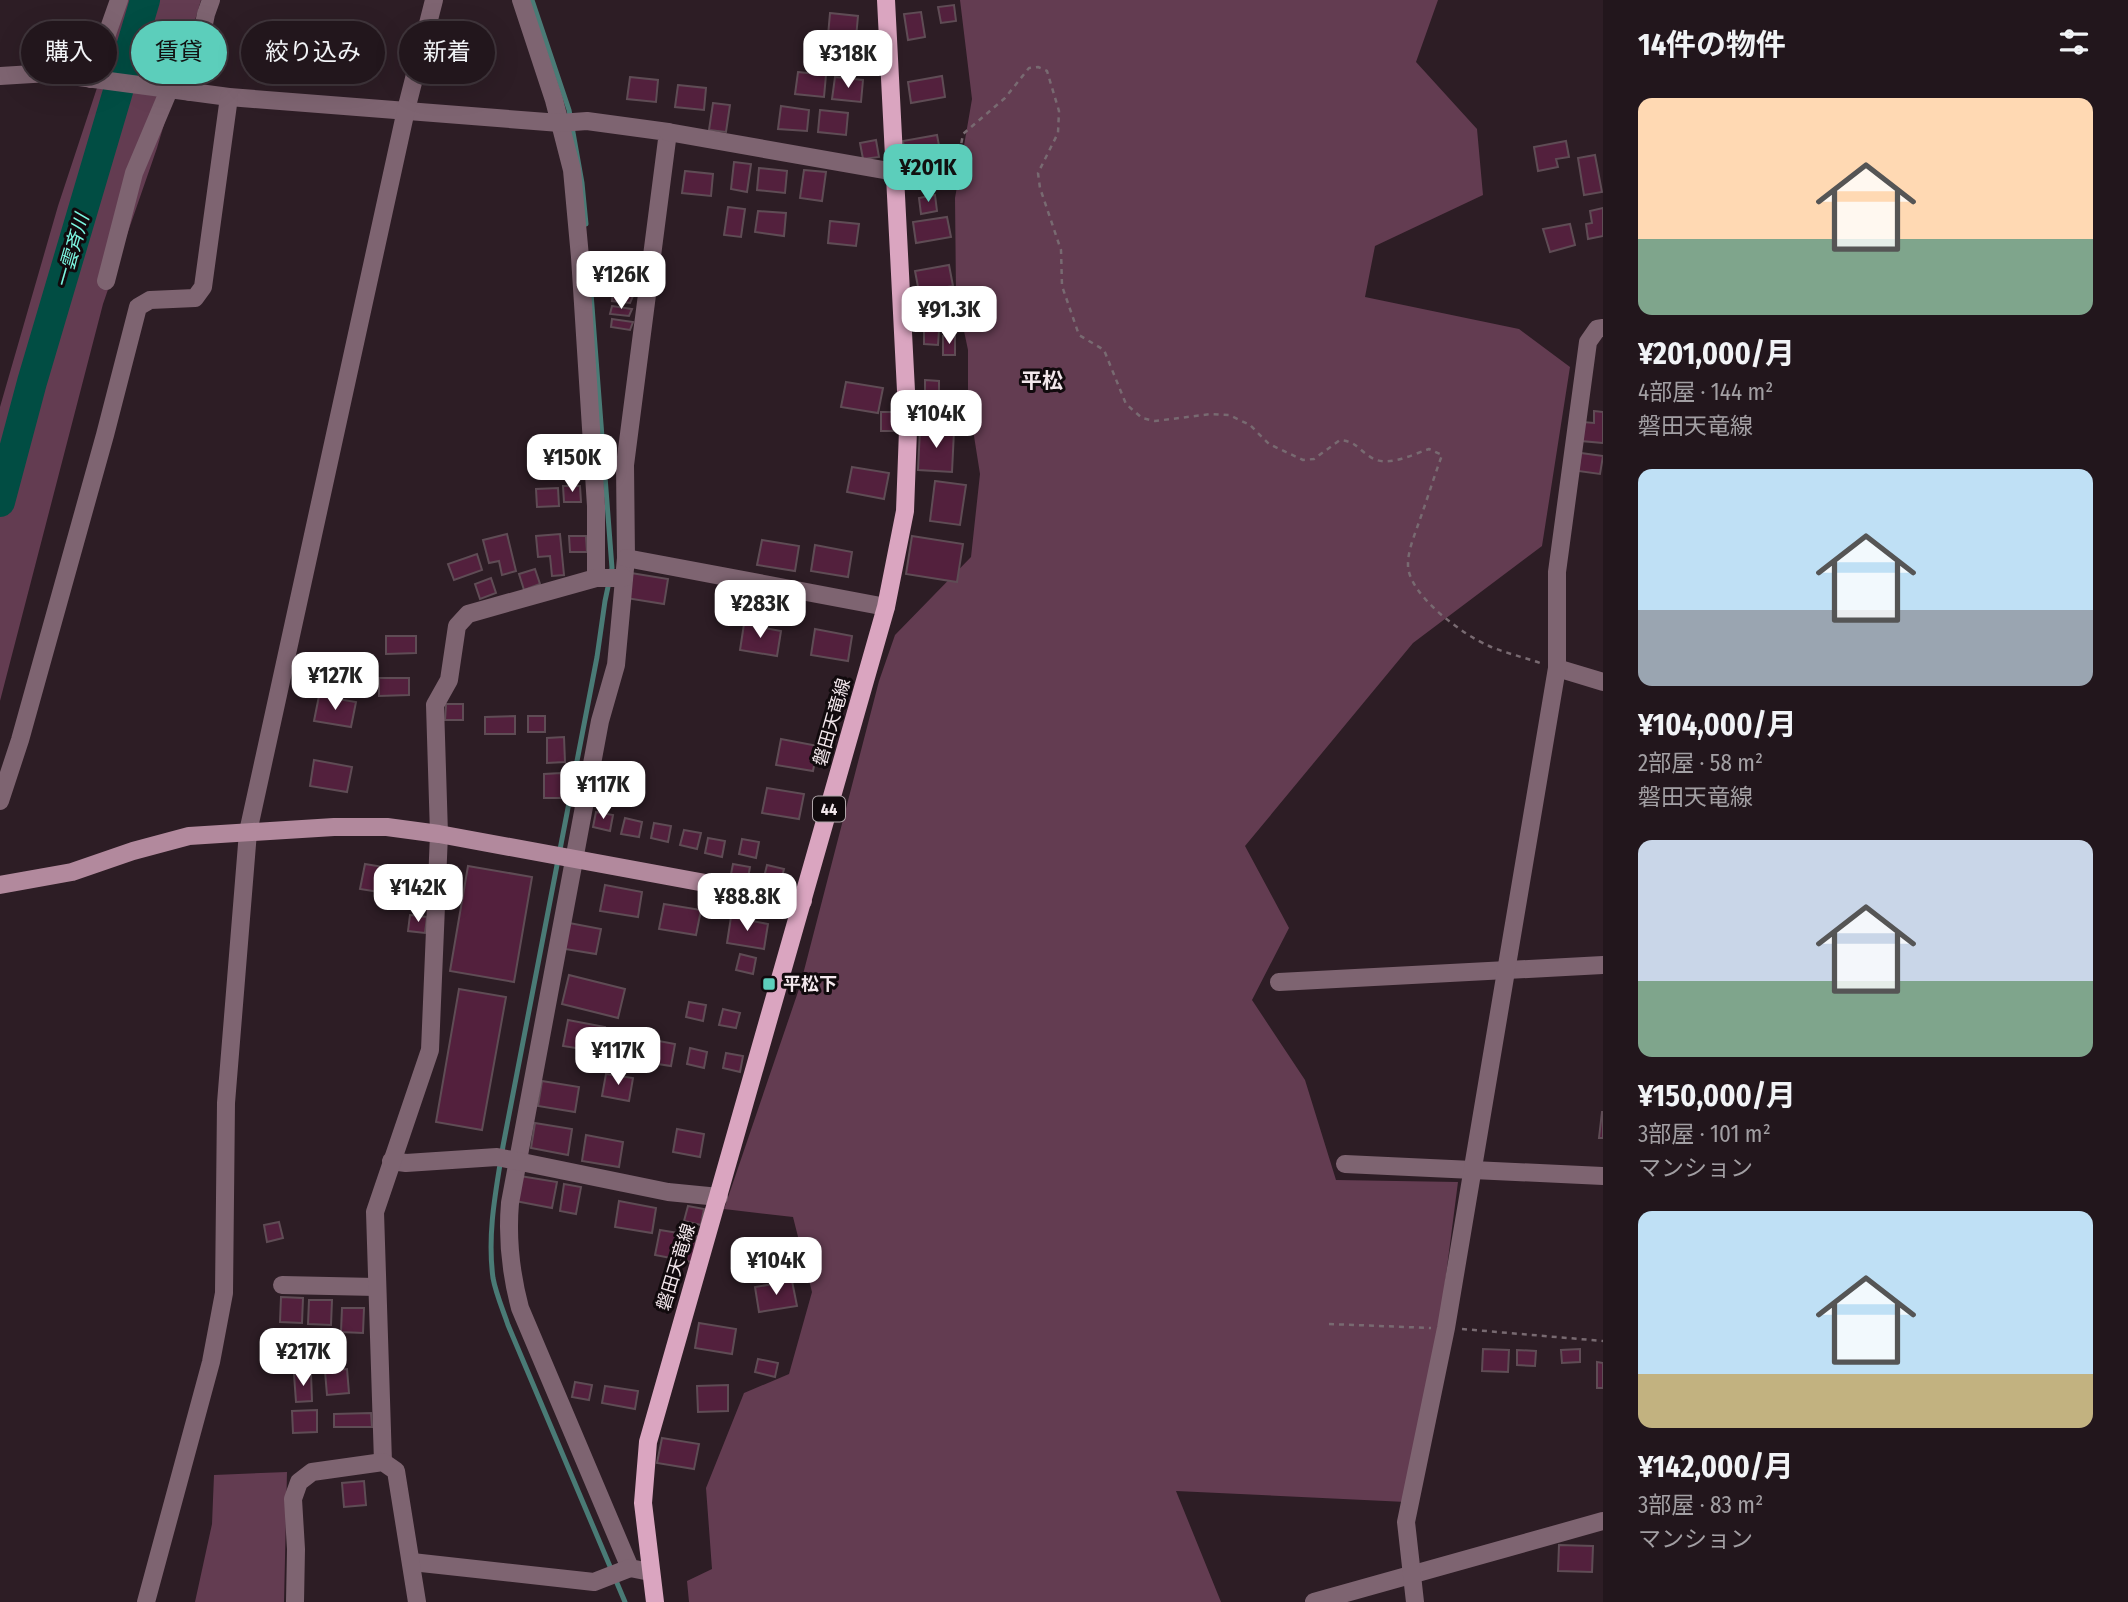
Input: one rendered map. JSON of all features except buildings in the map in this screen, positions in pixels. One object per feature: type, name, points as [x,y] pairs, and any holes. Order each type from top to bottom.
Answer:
[{"type":"main road","name":"磐田天竜線","points":[[655,1602],[643,1503],[648,1442],[886,607],[905,511],[908,430],[886,0]]},
{"type":"street","points":[[112,21],[119,0]]},
{"type":"street","points":[[190,92],[211,0]]},
{"type":"street","points":[[146,1602],[211,1362],[224,1293],[226,1103],[248,832],[406,110],[434,0]]},
{"type":"street","points":[[521,0],[569,122],[596,506],[597,578]]},
{"type":"street","points":[[0,76],[21,75]]},
{"type":"street","points":[[117,83],[229,97],[569,122],[668,132],[895,172]]},
{"type":"street","points":[[106,281],[134,173],[165,89]]},
{"type":"street","points":[[0,802],[138,307],[150,300],[195,298],[203,287],[229,97]]},
{"type":"street","points":[[622,1572],[520,1308],[513,1281],[508,1221],[509,1159],[565,859],[616,665],[625,558],[625,466],[668,132]]},
{"type":"street","points":[[1415,1602],[1406,1522],[1446,1328],[1557,668],[1557,572],[1588,342],[1597,329],[1603,328]]},
{"type":"street","points":[[625,558],[886,607]]},
{"type":"street","points":[[383,1462],[374,1213],[430,1050],[439,834],[435,705],[449,680],[457,625],[468,614],[597,578],[624,578]]},
{"type":"street","points":[[1557,668],[1603,682]]},
{"type":"street","points":[[0,885],[72,872],[133,851],[189,836],[334,827],[387,827],[439,834],[803,901]]},
{"type":"street","points":[[1279,982],[1603,965]]},
{"type":"street","points":[[391,1161],[406,1163],[509,1159],[668,1192],[719,1197]]},
{"type":"street","points":[[1345,1164],[1603,1176]]},
{"type":"street","points":[[282,1284],[376,1287]]},
{"type":"street","points":[[295,1602],[293,1499],[299,1482],[312,1472],[383,1462],[396,1471],[417,1602]]},
{"type":"street","points":[[1314,1602],[1603,1521]]},
{"type":"street","points":[[412,1562],[594,1582],[622,1572],[650,1572]]},
{"type":"path","points":[[895,172],[907,177],[952,170],[958,162],[963,134],[1005,98],[1029,68],[1038,67],[1047,71],[1059,111],[1058,133],[1038,173],[1040,188],[1061,250],[1062,286],[1079,335],[1104,350],[1126,404],[1142,418],[1155,421],[1211,414],[1229,415],[1250,425],[1269,444],[1303,460],[1314,459],[1340,440],[1352,441],[1371,459],[1388,462],[1429,449],[1442,455],[1414,538],[1408,565],[1414,584],[1421,595],[1440,613],[1487,645],[1557,668]]},
{"type":"path","points":[[1329,1324],[1446,1328],[1603,1341]]},
{"type":"shaded area","points":[[126,0],[201,0],[195,21],[131,21],[131,84],[176,84],[157,148],[103,304],[0,701],[0,407],[58,206],[98,84],[117,84],[117,27]]},
{"type":"shaded area","points":[[960,0],[1438,0],[1416,62],[1477,129],[1483,195],[1375,246],[1365,297],[1519,329],[1570,367],[1542,546],[1413,643],[1245,846],[1289,928],[1252,1000],[1305,1080],[1336,1180],[1458,1182],[1429,1407],[1406,1502],[1176,1491],[1221,1602],[689,1602],[687,1581],[712,1569],[706,1488],[744,1393],[789,1374],[812,1292],[793,1217],[724,1209],[800,986],[879,681],[895,635],[971,557],[980,474],[968,398],[968,350],[956,293],[955,198],[972,99]]},
{"type":"shaded area","points":[[287,1472],[284,1602],[195,1602],[212,1524],[214,1475]]},
{"type":"waterway","name":"一雲斉川","points":[[0,502],[32,382],[145,0]]},
{"type":"waterway","points":[[532,0],[569,110],[586,224]]},
{"type":"waterway","points":[[591,293],[612,568],[503,1146],[493,1212],[491,1261],[494,1284],[508,1325],[625,1602]]},
{"type":"place","name":"平松下","points":[[769,984]]},
{"type":"district","name":"平松","points":[[1042,381]]}]
